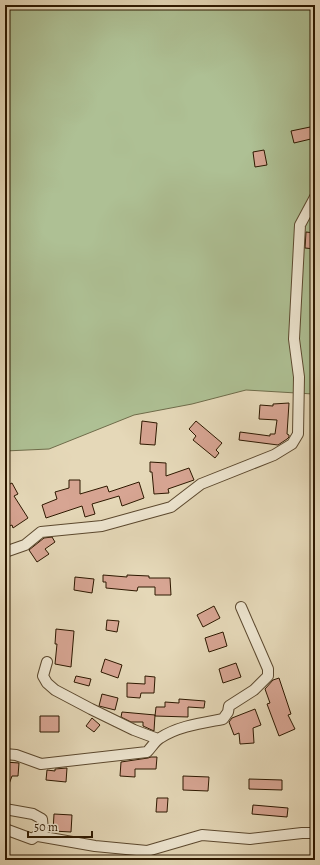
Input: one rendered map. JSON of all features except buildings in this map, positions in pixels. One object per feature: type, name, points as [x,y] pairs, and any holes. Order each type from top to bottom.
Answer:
[{"type":"street","points":[[5,552],[25,545],[41,532],[102,526],[171,507],[202,484],[274,455],[292,444],[298,434],[299,377],[294,339],[300,225],[315,197]]},
{"type":"street","points":[[5,754],[16,755],[42,764],[147,752],[158,739],[168,733],[196,724],[223,719],[228,712],[229,706],[254,690],[268,676],[268,669],[241,607]]},
{"type":"street","points":[[47,662],[43,676],[47,683],[55,690],[134,730],[158,739]]},
{"type":"street","points":[[5,809],[33,814],[42,819],[44,831],[32,839],[5,829]]},
{"type":"street","points":[[38,836],[95,846],[147,851],[202,835],[250,839],[315,833]]},
{"type":"green space","points":[[5,5],[315,5],[315,399],[313,394],[246,390],[192,404],[134,415],[49,449],[5,451]]},
{"type":"railway","points":[[5,859],[77,860]]}]
